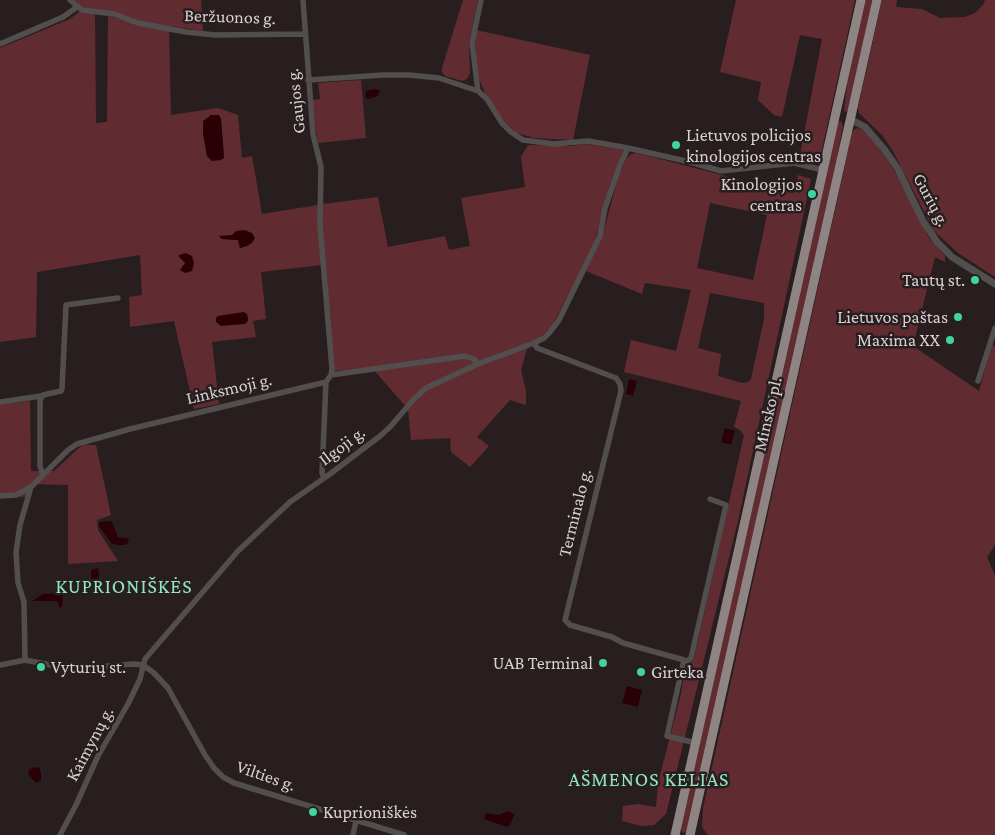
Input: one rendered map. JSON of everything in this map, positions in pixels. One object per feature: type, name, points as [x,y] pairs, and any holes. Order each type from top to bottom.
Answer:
[{"type":"highway","name":"Minsko pl.","points":[[676,835],[861,0]]},
{"type":"highway","name":"Minsko pl.","points":[[690,835],[877,0]]},
{"type":"highway","points":[[838,102],[841,113],[850,119]]},
{"type":"street","points":[[0,44],[63,17],[77,7],[70,0]]},
{"type":"street","name":"Gaujos g.","points":[[303,0],[313,134],[320,162],[320,225],[331,375]]},
{"type":"street","points":[[478,91],[472,43],[481,0]]},
{"type":"street","name":"Beržuonos g.","points":[[77,7],[82,10],[114,14],[138,23],[186,32],[215,35],[305,34]]},
{"type":"street","points":[[308,80],[384,75],[439,78],[478,91],[487,99],[502,123],[523,140],[554,144],[588,141],[628,148],[721,171],[794,163],[823,170]]},
{"type":"street","name":"Gurių g.","points":[[850,119],[865,127],[898,169],[936,242],[952,257],[995,284]]},
{"type":"street","name":"Ilgoji g.","points":[[143,665],[149,654],[238,551],[290,502],[380,436],[426,388],[478,364],[544,338],[559,320],[600,236],[605,208],[628,148]]},
{"type":"street","points":[[0,402],[61,391],[66,305],[118,298]]},
{"type":"street","points":[[978,381],[995,328]]},
{"type":"street","name":"Terminalo g.","points":[[534,343],[537,348],[616,378],[620,384],[621,391],[564,620],[570,625],[612,637],[623,643],[684,660]]},
{"type":"street","points":[[324,478],[322,473],[326,382],[331,375],[465,356],[474,359],[478,364]]},
{"type":"street","name":"Linksmoji g.","points":[[16,496],[31,487],[68,450],[83,442],[326,382]]},
{"type":"street","points":[[41,396],[40,466],[43,475]]},
{"type":"street","points":[[25,660],[24,602],[18,583],[16,552],[31,487]]},
{"type":"street","points":[[0,496],[16,496],[24,502],[25,508]]},
{"type":"street","points":[[696,743],[668,736],[684,660],[687,661],[691,658],[726,505],[710,499]]},
{"type":"street","points":[[0,665],[25,660],[61,667],[143,665]]},
{"type":"street","name":"Vilties g.","points":[[143,665],[154,673],[168,688],[205,755],[223,777],[234,783],[404,835]]},
{"type":"street","name":"Kaimynų g.","points":[[60,835],[98,756],[128,704],[140,679],[143,665]]},
{"type":"street","points":[[353,835],[356,821]]},
{"type":"shaded area","points":[[75,0],[201,0],[203,31],[142,22],[92,10],[82,7]]},
{"type":"shaded area","points":[[463,0],[478,0],[469,43],[470,73],[467,79],[462,81],[445,76],[442,68]]},
{"type":"shaded area","points":[[736,0],[855,0],[820,158],[816,162],[811,163],[799,160],[822,39],[800,35],[782,117],[774,115],[758,100],[761,82],[720,72]]},
{"type":"shaded area","points":[[864,0],[873,0],[848,111],[844,112],[848,72]]},
{"type":"shaded area","points":[[882,0],[897,0],[896,7],[922,9],[940,18],[965,17],[975,13],[985,0],[995,0],[995,277],[958,253],[934,231],[894,153],[883,136],[859,113],[858,108]]},
{"type":"shaded area","points":[[80,11],[95,14],[96,123],[107,122],[108,16],[169,31],[171,115],[218,108],[238,115],[242,158],[252,156],[262,214],[318,205],[322,265],[261,272],[266,319],[253,321],[256,337],[212,342],[219,404],[194,409],[174,321],[130,327],[129,297],[142,295],[140,255],[37,272],[36,337],[0,342],[0,48],[70,19]],"holes":[[[211,115],[221,119],[224,154],[212,161],[207,156],[203,133]],[[232,235],[247,246],[240,248],[238,240],[222,239],[219,237]]]},
{"type":"shaded area","points":[[476,30],[590,55],[573,140],[534,138],[517,133],[504,121],[485,93],[477,74]]},
{"type":"shaded area","points":[[361,80],[366,138],[318,143],[312,100],[320,99],[318,83]]},
{"type":"shaded area","points":[[380,90],[378,96],[368,99],[365,97],[366,91]]},
{"type":"shaded area","points":[[211,115],[219,115],[221,119],[224,158],[221,160],[212,161],[207,156],[203,121]]},
{"type":"shaded area","points":[[841,121],[843,126],[837,164],[688,831],[683,833],[680,828],[837,122]]},
{"type":"shaded area","points":[[857,128],[864,130],[887,160],[899,178],[929,238],[945,256],[945,262],[935,257],[913,346],[979,391],[992,343],[995,347],[995,545],[987,557],[995,575],[995,835],[708,835],[702,827],[703,808],[852,133]]},
{"type":"shaded area","points":[[587,144],[624,150],[617,166],[593,247],[554,322],[527,349],[521,370],[526,391],[526,405],[510,400],[477,437],[489,446],[470,467],[451,452],[450,438],[411,440],[408,409],[372,368],[334,371],[322,226],[323,204],[378,197],[388,247],[445,236],[449,250],[470,246],[461,198],[525,187],[521,157],[528,145],[571,146]]},
{"type":"shaded area","points":[[637,153],[794,193],[798,175],[811,179],[738,521],[666,814],[654,825],[641,826],[622,821],[623,806],[638,804],[656,807],[658,783],[681,694],[685,667],[694,659],[744,435],[734,427],[741,401],[624,372],[631,340],[676,351],[691,290],[645,283],[642,294],[586,271],[604,230],[618,178],[626,159],[631,154]],"holes":[[[710,203],[767,215],[753,280],[697,268]],[[710,293],[764,303],[764,319],[751,379],[748,382],[742,383],[718,376],[721,354],[698,348]]]},
{"type":"shaded area","points":[[245,230],[252,233],[255,238],[252,243],[240,248],[238,240],[222,239],[219,236],[232,235],[236,231]]},
{"type":"shaded area","points":[[186,253],[192,256],[194,263],[192,271],[185,273],[180,270],[185,263],[179,255]]},
{"type":"shaded area","points":[[244,312],[248,318],[245,324],[221,326],[216,322],[218,316]]},
{"type":"shaded area","points":[[629,379],[637,381],[633,396],[626,394]]},
{"type":"shaded area","points":[[30,401],[31,471],[54,471],[80,447],[96,445],[111,515],[97,520],[98,530],[118,561],[68,564],[68,485],[30,484],[26,497],[0,495],[0,404]]},
{"type":"shaded area","points":[[725,428],[735,431],[731,445],[721,442]]},
{"type":"shaded area","points":[[99,522],[112,522],[118,537],[127,538],[129,540],[128,543],[125,545],[112,544],[99,526]]},
{"type":"shaded area","points":[[98,568],[99,579],[91,580],[91,570]]},
{"type":"shaded area","points":[[61,593],[63,596],[62,607],[60,608],[57,601],[32,601],[43,594]]},
{"type":"shaded area","points":[[627,686],[642,690],[638,707],[622,703]]},
{"type":"shaded area","points":[[34,767],[39,768],[41,773],[41,780],[37,783],[28,774],[29,770]]},
{"type":"shaded area","points":[[508,811],[514,814],[514,816],[507,827],[484,819],[486,813],[499,815]]},
{"type":"place","name":"Lietuvos policijos kinologijos centras","points":[[676,145]]},
{"type":"place","name":"Kinologijos centras","points":[[812,194]]},
{"type":"place","name":"Tautų st.","points":[[975,280]]},
{"type":"place","name":"Lietuvos paštas","points":[[958,317]]},
{"type":"place","name":"Maxima XX","points":[[950,340]]},
{"type":"place","name":"UAB Terminal","points":[[603,663]]},
{"type":"place","name":"Vyturių st.","points":[[41,667]]},
{"type":"place","name":"Girteka","points":[[641,672]]},
{"type":"place","name":"Kuprioniškės","points":[[313,812]]},
{"type":"district","name":"KUPRIONIŠKĖS","points":[[124,587]]},
{"type":"district","name":"AŠMENOS KELIAS","points":[[649,780]]}]
